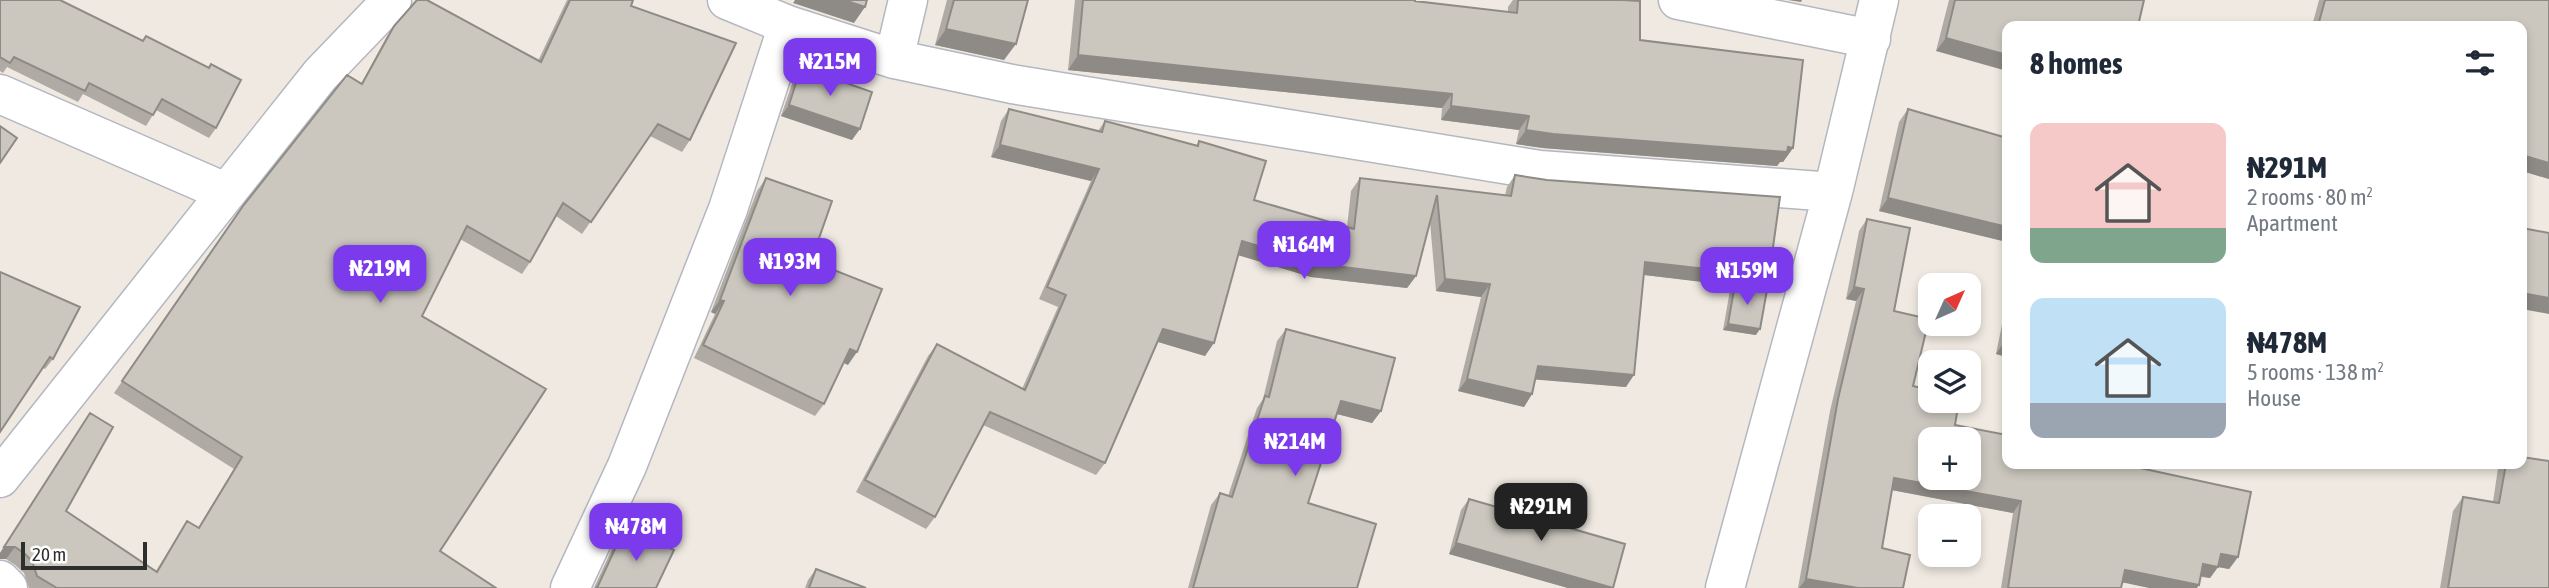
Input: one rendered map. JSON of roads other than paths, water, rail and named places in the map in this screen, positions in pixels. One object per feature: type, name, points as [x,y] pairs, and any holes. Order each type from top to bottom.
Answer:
[{"type":"street","points":[[0,478],[320,75],[391,0]]},
{"type":"street","points":[[727,0],[788,25],[894,59],[1012,84],[1540,170],[1833,192]]},
{"type":"street","points":[[894,59],[908,0]]},
{"type":"street","points":[[1678,0],[1871,39]]},
{"type":"street","points":[[1729,587],[1833,192],[1879,0]]},
{"type":"street","points":[[570,588],[627,466],[728,209],[788,25]]},
{"type":"street","points":[[0,94],[225,192]]},
{"type":"street","points":[[0,580],[8,588]]}]
